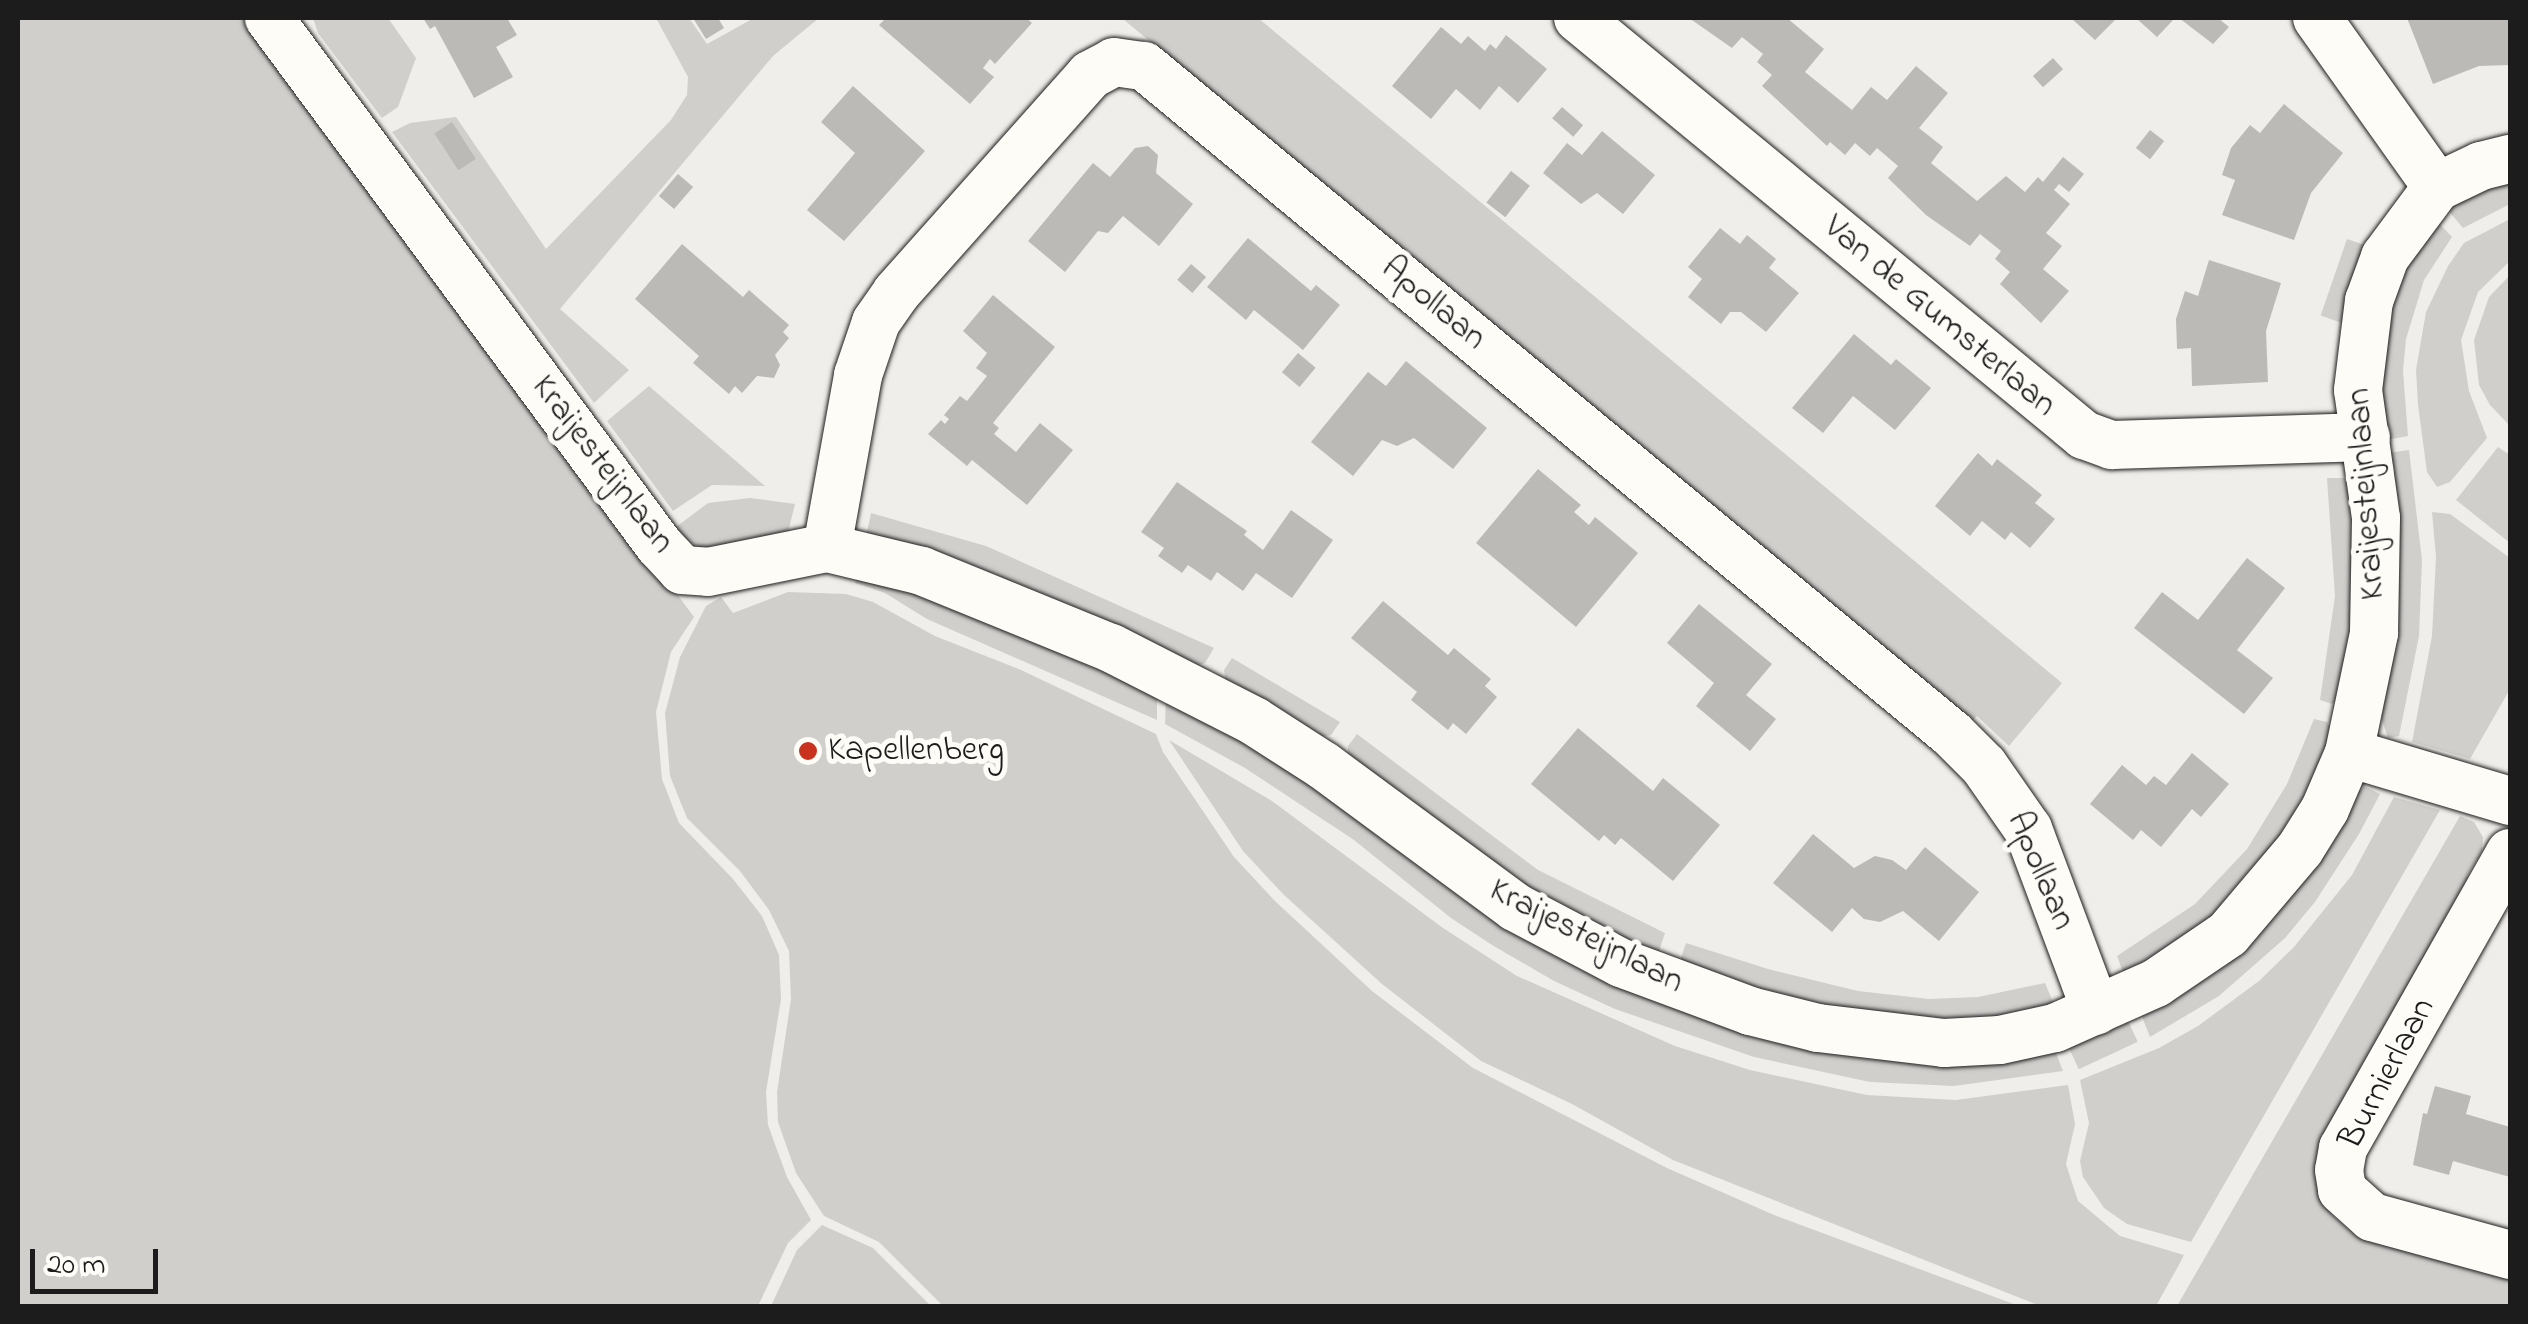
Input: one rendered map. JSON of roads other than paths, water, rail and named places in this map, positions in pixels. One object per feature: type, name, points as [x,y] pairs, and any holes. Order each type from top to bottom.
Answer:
[{"type":"street","name":"Kraijesteijnlaan","points":[[269,18],[682,570],[708,572],[827,548],[922,572],[1054,622],[1254,721],[1324,766],[1514,908],[1621,963],[1691,991],[1818,1028],[1944,1043],[2000,1040],[2055,1028],[2156,983],[2228,934],[2300,849],[2350,753],[2366,686],[2378,574],[2358,390],[2369,301],[2384,256],[2436,187],[2481,166],[2510,159]]},
{"type":"street","name":"Van de Gumsterlaan","points":[[1578,18],[2084,434],[2112,445],[2366,437]]},
{"type":"street","points":[[2317,18],[2436,187]]},
{"type":"street","name":"Apollaan","points":[[827,548],[858,375],[876,322],[896,293],[1090,75],[1114,62],[1144,66],[1936,721],[1984,766],[2028,828],[2096,1012]]},
{"type":"street","points":[[2350,753],[2510,801]]},
{"type":"street","name":"Burnierlaan","points":[[2510,853],[2343,1148],[2339,1170],[2342,1190],[2372,1216],[2510,1256]]},
{"type":"place","name":"Kapellenberg","points":[[808,751]]}]
